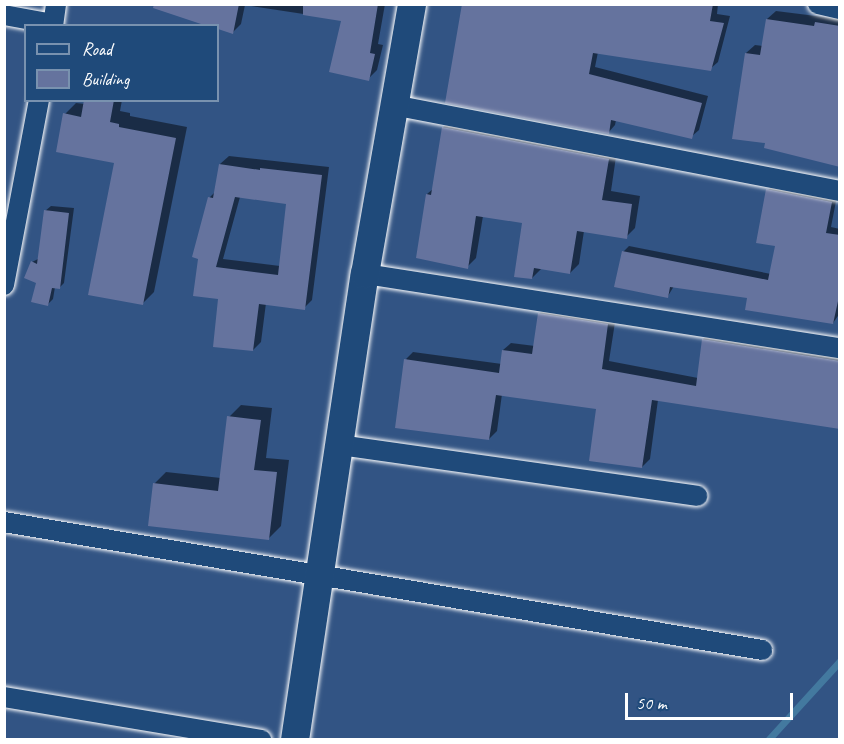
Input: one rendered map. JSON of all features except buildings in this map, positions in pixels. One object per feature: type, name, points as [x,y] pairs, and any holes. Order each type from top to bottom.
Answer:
[{"type":"street","points":[[295,740],[365,274],[412,4]]},
{"type":"street","points":[[818,4],[840,9]]},
{"type":"street","points":[[4,15],[54,18]]},
{"type":"street","points":[[4,285],[14,185],[38,102]]},
{"type":"street","points":[[393,105],[840,191]]},
{"type":"street","points":[[365,274],[840,348]]},
{"type":"street","points":[[340,445],[697,496]]},
{"type":"street","points":[[4,522],[762,651]]},
{"type":"street","points":[[4,697],[261,740]]},
{"type":"waterway","points":[[768,740],[840,661]]}]
